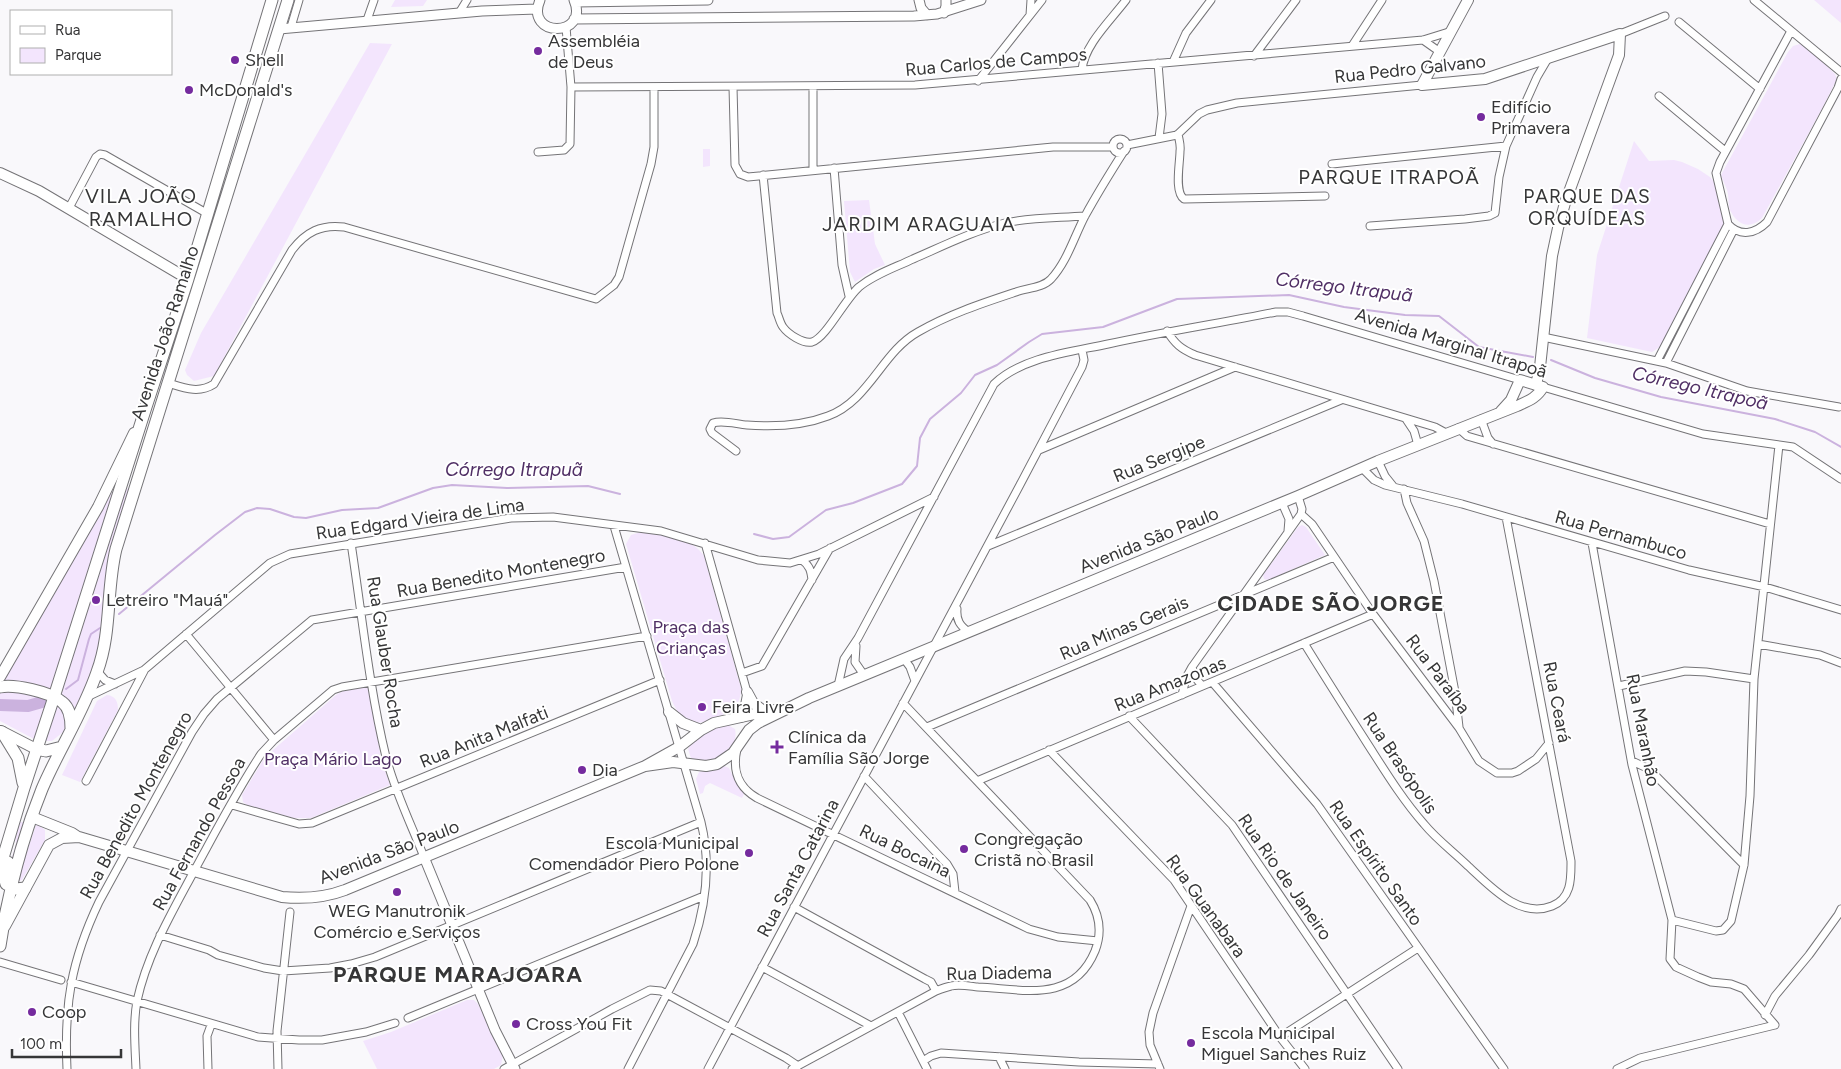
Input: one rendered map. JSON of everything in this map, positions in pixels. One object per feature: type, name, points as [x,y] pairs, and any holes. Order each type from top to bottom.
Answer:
[{"type":"highway","name":"Avenida João Ramalho","points":[[6,845],[188,278],[272,0]]},
{"type":"highway","name":"Avenida João Ramalho","points":[[0,946],[11,888],[42,789],[98,672],[106,643],[111,574],[116,549],[168,383],[285,28],[288,0]]},
{"type":"highway","points":[[263,30],[285,28]]},
{"type":"highway","points":[[0,687],[12,687],[54,697],[63,703],[69,712],[71,729]]},
{"type":"highway","points":[[1,732],[18,758],[24,788]]},
{"type":"highway","points":[[36,749],[46,750],[62,747]]},
{"type":"highway","points":[[14,820],[32,817]]},
{"type":"highway","points":[[6,845],[9,858],[4,881],[11,888],[25,888]]},
{"type":"highway","points":[[0,868],[6,845]]},
{"type":"main road","points":[[1422,85],[1468,0]]},
{"type":"main road","points":[[1539,386],[1552,256],[1558,228],[1565,203],[1619,55],[1620,34]]},
{"type":"main road","name":"Rua Pedro Galvano","points":[[1422,85],[1485,79],[1547,60],[1620,34]]},
{"type":"main road","points":[[0,173],[39,190],[188,278]]},
{"type":"main road","points":[[1501,411],[1512,400],[1520,380]]},
{"type":"main road","name":"Avenida Marginal Itrapoã","points":[[1520,380],[1539,386]]},
{"type":"main road","name":"Avenida São Paulo","points":[[645,766],[673,762],[711,766],[723,761],[739,745],[749,730],[758,723],[809,698],[1282,503],[1378,461],[1533,399],[1540,393],[1539,386]]},
{"type":"main road","name":"Avenida João Ramalho","points":[[0,677],[98,506],[146,407]]},
{"type":"main road","points":[[747,692],[753,703],[765,712]]},
{"type":"main road","name":"Avenida São Paulo","points":[[32,817],[78,837],[276,896],[310,898],[338,892],[645,766],[679,747],[701,730],[720,721],[742,718],[809,698]]},
{"type":"main road","points":[[669,712],[682,723],[701,730]]},
{"type":"main road","points":[[739,745],[742,718]]},
{"type":"main road","points":[[1,732],[36,749]]},
{"type":"main road","points":[[2,932],[49,845],[48,823]]},
{"type":"main road","name":"Avenida São Paulo","points":[[49,845],[62,838],[78,837]]},
{"type":"street","points":[[285,28],[299,0]]},
{"type":"street","points":[[367,20],[374,0]]},
{"type":"street","points":[[459,13],[467,0]]},
{"type":"street","points":[[285,28],[539,4],[539,19],[547,27],[558,29],[566,27],[574,19],[576,8],[574,1],[708,0]]},
{"type":"street","points":[[919,0],[921,8],[927,15]]},
{"type":"street","points":[[944,13],[946,0]]},
{"type":"street","points":[[574,19],[829,18],[927,15],[944,13],[981,0]]},
{"type":"street","points":[[1030,15],[1031,0]]},
{"type":"street","points":[[978,81],[1042,0]]},
{"type":"street","points":[[1082,70],[1083,61],[1089,48],[1126,0]]},
{"type":"street","points":[[1173,62],[1186,33],[1211,0]]},
{"type":"street","points":[[1254,56],[1296,0]]},
{"type":"street","points":[[1352,46],[1382,0]]},
{"type":"street","points":[[1754,0],[1841,72]]},
{"type":"street","name":"Rua Pedro Galvano","points":[[1620,34],[1664,16]]},
{"type":"street","points":[[1679,22],[1760,89]]},
{"type":"street","points":[[538,152],[564,150],[570,144],[570,87],[566,27]]},
{"type":"street","name":"Rua Carlos de Campos","points":[[570,87],[908,86],[1423,40],[1452,31]]},
{"type":"street","points":[[1666,363],[1731,227],[1716,173],[1725,151],[1791,31]]},
{"type":"street","points":[[1423,40],[1440,52]]},
{"type":"street","points":[[1370,226],[1465,220],[1489,216],[1495,213],[1499,177],[1506,146],[1537,77],[1547,60]]},
{"type":"street","points":[[1158,63],[1162,114],[1158,138]]},
{"type":"street","points":[[1532,64],[1537,77]]},
{"type":"street","points":[[1731,227],[1743,233],[1756,231],[1767,222],[1841,79]]},
{"type":"street","name":"Rua Pedro Galvano","points":[[1178,134],[1199,114],[1207,110],[1237,103],[1422,85]]},
{"type":"street","points":[[813,86],[813,170]]},
{"type":"street","points":[[733,87],[735,165],[740,174],[744,176],[1053,147],[1114,149],[1120,153],[1125,148],[1178,134],[1181,148],[1179,194],[1184,199],[1325,196]]},
{"type":"street","points":[[168,383],[197,390],[209,388],[214,384],[292,250],[310,232],[326,227],[344,227],[596,299],[614,285],[619,277],[651,164],[654,147],[654,88]]},
{"type":"street","points":[[1659,96],[1725,151]]},
{"type":"street","points":[[736,451],[712,433],[710,429],[713,423],[779,426],[830,416],[861,394],[898,348],[915,333],[976,306],[1019,290],[1039,286],[1051,280],[1066,257],[1085,216],[1125,148],[1124,141],[1120,139],[1116,141],[1110,173]]},
{"type":"street","points":[[1332,164],[1506,146]]},
{"type":"street","points":[[69,208],[96,157],[100,154],[105,154],[208,214]]},
{"type":"street","points":[[834,168],[842,265],[849,296]]},
{"type":"street","points":[[763,175],[777,313],[783,327],[802,341],[812,342],[824,332],[849,296],[886,270],[970,234],[1006,223],[1032,219],[1085,216]]},
{"type":"street","points":[[1657,361],[1731,227]]},
{"type":"street","name":"Avenida Marginal Itrapoã","points":[[838,686],[844,659],[858,638],[994,384],[1014,371],[1049,356],[1167,331],[1276,312],[1288,312],[1520,380]]},
{"type":"street","points":[[1167,331],[1175,344],[1195,355],[1436,427],[1446,433]]},
{"type":"street","points":[[1543,337],[1666,363],[1747,391],[1839,407]]},
{"type":"street","name":"Rua Santa Catarina","points":[[708,1069],[1039,450],[1082,367],[1084,360],[1082,350]]},
{"type":"street","points":[[1039,450],[1235,367]]},
{"type":"street","name":"Avenida Marginal Itrapoã","points":[[1539,386],[1703,434],[1793,447],[1841,479]]},
{"type":"street","name":"Rua Sergipe","points":[[988,546],[1341,400]]},
{"type":"street","points":[[1406,419],[1414,431],[1418,445]]},
{"type":"street","points":[[1481,419],[1488,438],[1493,444]]},
{"type":"street","points":[[1458,428],[1467,436],[1493,444],[1770,524]]},
{"type":"street","points":[[1672,920],[1716,931],[1723,930],[1731,921],[1744,865],[1750,796],[1754,679],[1779,445]]},
{"type":"street","points":[[1378,461],[1385,476],[1393,486]]},
{"type":"street","name":"Rua Pernambuco","points":[[1362,468],[1374,480],[1393,486],[1689,570],[1765,587],[1841,610]]},
{"type":"street","points":[[1404,489],[1407,503],[1424,541],[1434,581],[1456,692],[1459,728]]},
{"type":"street","points":[[1182,695],[1186,678],[1192,667],[1242,594],[1301,514],[1302,509],[1298,496]]},
{"type":"street","name":"Rua Edgard Vieira de Lima","points":[[86,698],[144,670],[270,563],[282,556],[303,551],[511,518],[554,517],[614,526],[661,530],[758,560],[790,563],[831,548],[934,497]]},
{"type":"street","points":[[1282,503],[1289,519],[1288,533]]},
{"type":"street","name":"Rua Paraíba","points":[[1301,514],[1312,524],[1373,614],[1459,728],[1479,762],[1496,773],[1506,774],[1518,771],[1541,754],[1549,743]]},
{"type":"street","name":"Rua Ceará","points":[[1506,518],[1571,860],[1568,894]]},
{"type":"street","points":[[614,526],[701,822],[705,837],[707,868],[700,923],[693,944],[628,1069]]},
{"type":"street","name":"Rua Glauber Rocha","points":[[351,543],[371,682],[386,757],[396,789],[511,1068]]},
{"type":"street","points":[[705,543],[747,692],[742,718]]},
{"type":"street","name":"Rua Maranhão","points":[[1592,543],[1632,761],[1672,920],[1670,959],[1676,967],[1711,982],[1738,986],[1744,990],[1775,1025],[1640,1058],[1617,1069]]},
{"type":"street","points":[[742,673],[762,666],[831,548]]},
{"type":"street","name":"Rua Minas Gerais","points":[[927,727],[1334,557]]},
{"type":"street","points":[[802,560],[808,564],[811,570],[812,581]]},
{"type":"street","name":"Rua Benedito Montenegro","points":[[67,1069],[66,1012],[70,982],[89,921],[192,732],[210,707],[230,688],[312,620],[626,568]]},
{"type":"street","points":[[957,606],[956,617],[959,624],[969,632]]},
{"type":"street","name":"Rua Amazonas","points":[[977,781],[1373,614]]},
{"type":"street","points":[[186,634],[274,740]]},
{"type":"street","name":"Rua Fernando Pessoa","points":[[136,1069],[134,1025],[137,1002],[148,963],[160,935],[194,872],[261,754],[274,740],[333,690],[342,686],[646,636]]},
{"type":"street","points":[[858,638],[854,658],[856,666],[864,675]]},
{"type":"street","name":"Rua Brasópolis","points":[[1304,643],[1382,767],[1425,826],[1493,890],[1517,904],[1544,909],[1557,904],[1568,894]]},
{"type":"street","points":[[1758,644],[1820,655],[1841,663]]},
{"type":"street","points":[[904,659],[910,667],[915,681]]},
{"type":"street","points":[[1192,667],[1194,678],[1202,686]]},
{"type":"street","points":[[86,781],[144,670]]},
{"type":"street","points":[[1619,686],[1685,671],[1754,679]]},
{"type":"street","points":[[98,672],[105,680],[116,684]]},
{"type":"street","name":"Rua Anita Malfati","points":[[232,805],[306,824],[322,820],[660,680]]},
{"type":"street","name":"Rua Espírito Santo","points":[[1213,683],[1316,804],[1504,1069]]},
{"type":"street","name":"Rua Diadema","points":[[795,1067],[936,991],[957,986],[1031,991],[1050,990],[1071,982],[1089,964],[1098,941],[1099,918],[1090,900],[903,703]]},
{"type":"street","name":"Rua Rio de Janeiro","points":[[1129,716],[1232,825],[1398,1069]]},
{"type":"street","name":"Rua Bocaina","points":[[739,745],[735,761],[736,772],[742,786],[757,798],[1029,929],[1058,937],[1098,941]]},
{"type":"street","name":"Rua Guanabara","points":[[1049,750],[1170,876],[1280,1037],[1305,1069]]},
{"type":"street","points":[[1632,761],[1649,769],[1744,865]]},
{"type":"street","points":[[864,776],[947,864],[953,874],[955,892]]},
{"type":"street","points":[[160,935],[264,968],[283,971],[330,968],[351,964],[375,957],[701,822]]},
{"type":"street","points":[[408,1018],[704,896]]},
{"type":"street","points":[[923,1061],[941,1053],[999,1056],[1081,1066],[1159,1067],[1150,1045],[1149,1032],[1153,1013],[1191,906]]},
{"type":"street","points":[[794,907],[931,982],[936,991]]},
{"type":"street","points":[[1765,1015],[1775,996],[1809,955],[1841,908]]},
{"type":"street","points":[[278,1069],[277,1039],[290,912]]},
{"type":"street","points":[[1280,1037],[1418,948]]},
{"type":"street","points":[[0,962],[61,980]]},
{"type":"street","points":[[762,966],[871,1026]]},
{"type":"street","points":[[70,982],[195,1018],[211,1025],[258,1037],[322,1040],[366,1032],[395,1023]]},
{"type":"street","points":[[511,1068],[612,1009],[650,990],[661,991],[786,1058],[795,1067]]},
{"type":"street","points":[[898,1012],[927,1069]]},
{"type":"street","points":[[208,1069],[207,1036],[211,1025]]},
{"type":"street","points":[[999,1056],[1005,1069]]},
{"type":"green space","points":[[395,0],[427,0],[423,6],[391,7]]},
{"type":"green space","points":[[1814,0],[1841,0],[1841,23]]},
{"type":"green space","points":[[370,43],[392,44],[214,376],[194,381],[187,375],[185,370],[201,333]]},
{"type":"green space","points":[[1800,44],[1806,46],[1835,74],[1837,79],[1762,218],[1753,224],[1744,224],[1736,219],[1730,210],[1728,192],[1721,175],[1788,52],[1793,46]]},
{"type":"green space","points":[[1634,141],[1649,161],[1674,160],[1682,162],[1710,177],[1714,182],[1722,205],[1724,229],[1663,345],[1652,352],[1587,338],[1597,255]]},
{"type":"green space","points":[[703,149],[710,149],[710,166],[703,167]]},
{"type":"green space","points":[[869,200],[875,244],[885,265],[874,269],[855,282],[850,272],[844,201]]},
{"type":"green space","points":[[129,488],[131,491],[100,653],[68,728],[52,741],[34,739],[0,721],[0,687],[112,492]]},
{"type":"green space","points":[[1302,525],[1306,527],[1325,555],[1268,580],[1264,579],[1263,575],[1298,527]]},
{"type":"green space","name":"Praça das Crianças","points":[[641,532],[657,533],[684,540],[699,550],[704,556],[741,688],[739,700],[734,708],[716,718],[695,723],[690,722],[680,715],[672,701],[626,544],[631,535]]},
{"type":"green space","name":"Praça Mário Lago","points":[[369,687],[381,759],[390,785],[311,818],[294,818],[247,805],[243,802],[242,795],[265,757],[336,695],[343,691]]},
{"type":"green space","points":[[107,695],[116,700],[118,710],[80,782],[62,775],[97,701]]},
{"type":"green space","points":[[728,725],[735,729],[735,737],[728,751],[722,756],[706,761],[691,758],[688,749],[695,740],[711,730]]},
{"type":"green space","points":[[721,766],[729,768],[744,794],[742,798],[710,783],[705,786],[703,793],[700,794],[696,779],[699,772]]},
{"type":"green space","points":[[20,822],[24,824],[7,876],[16,844],[15,834]]},
{"type":"green space","points":[[36,825],[45,830],[45,840],[22,880],[19,881],[18,878]]},
{"type":"green space","points":[[467,1000],[474,1000],[478,1004],[503,1055],[501,1065],[494,1069],[377,1069],[363,1041],[391,1032]]},
{"type":"waterway","name":"Córrego Itrapuã","points":[[754,534],[773,539],[789,537],[826,510],[853,503],[902,484],[917,466],[920,438],[930,419],[961,393],[975,375],[997,365],[1042,334],[1103,327],[1177,299],[1289,295],[1344,307],[1405,315],[1439,316],[1479,347],[1533,357]]},
{"type":"waterway","name":"Córrego Itrapoã","points":[[1551,360],[1595,378],[1661,397],[1775,419],[1815,432],[1841,447]]},
{"type":"waterway","name":"Córrego Itrapuã","points":[[119,614],[215,535],[245,512],[257,508],[270,509],[294,517],[306,518],[342,510],[378,508],[433,488],[452,485],[507,488],[588,486],[620,494]]},
{"type":"waterway","name":"Córrego Itrapuã","points":[[66,689],[78,680],[91,634],[100,628]]},
{"type":"waterway","name":"Córrego Itrapuã","points":[[0,705],[28,706],[42,702]]},
{"type":"place","name":"Assembléia de Deus","points":[[538,51]]},
{"type":"place","name":"Shell","points":[[235,60]]},
{"type":"place","name":"McDonald's","points":[[189,90]]},
{"type":"place","name":"Edifício Primavera","points":[[1481,117]]},
{"type":"place","name":"Letreiro \"Mauá\"","points":[[96,600]]},
{"type":"place","name":"Feira Livre","points":[[702,707]]},
{"type":"place","name":"Clínica da Família São Jorge","points":[[777,747]]},
{"type":"place","name":"Dia","points":[[582,770]]},
{"type":"place","name":"Congregação Cristã no Brasil","points":[[964,849]]},
{"type":"place","name":"Escola Municipal Comendador Piero Polone","points":[[749,853]]},
{"type":"place","name":"WEG Manutronik Comércio e Serviços","points":[[397,892]]},
{"type":"place","name":"Coop","points":[[32,1012]]},
{"type":"place","name":"Cross You Fit","points":[[516,1024]]},
{"type":"place","name":"Escola Municipal Miguel Sanches Ruiz","points":[[1191,1043]]},
{"type":"district","name":"PARQUE ITRAPOÃ","points":[[1389,177]]},
{"type":"district","name":"PARQUE DAS ORQUÍDEAS","points":[[1587,207]]},
{"type":"district","name":"VILA JOÃO RAMALHO","points":[[141,208]]},
{"type":"district","name":"JARDIM ARAGUAIA","points":[[919,224]]},
{"type":"district","name":"CIDADE SÃO JORGE","points":[[1331,603]]},
{"type":"district","name":"PARQUE MARAJOARA","points":[[458,974]]}]
